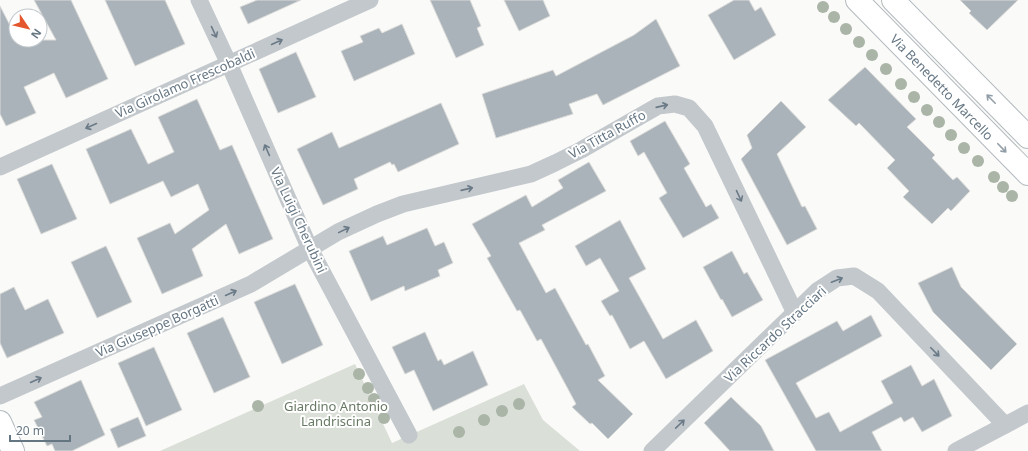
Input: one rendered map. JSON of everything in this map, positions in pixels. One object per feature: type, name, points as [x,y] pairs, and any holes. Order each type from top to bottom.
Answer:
[{"type":"main road","name":"Via Benedetto Marcello","points":[[857,0],[1028,174]]},
{"type":"main road","name":"Via Benedetto Marcello","points":[[893,0],[1028,137]]},
{"type":"main road","points":[[0,422],[13,451]]},
{"type":"street","name":"Via Luigi Cherubini","points":[[199,0],[229,64],[310,249],[409,435]]},
{"type":"street","name":"Via Girolamo Frescobaldi","points":[[0,166],[370,0]]},
{"type":"street","name":"Via Titta Ruffo","points":[[310,249],[338,232],[403,204],[531,174],[581,150],[658,106],[675,104],[689,108],[705,126],[795,313]]},
{"type":"street","name":"Via Giuseppe Borgatti","points":[[0,396],[251,284],[310,249]]},
{"type":"street","name":"Via Riccardo Stracciari","points":[[652,451],[817,291],[837,278],[854,276],[878,291],[1005,425]]},
{"type":"street","points":[[956,451],[1028,413]]},
{"type":"green space","name":"Giardino Antonio Landriscina","points":[[355,364],[392,443],[524,384],[543,420],[580,451],[160,451]]},
{"type":"building","points":[[34,0],[71,0],[108,79],[66,98],[54,73],[24,87],[36,113],[6,126],[0,114],[0,6],[8,22],[8,48],[48,48],[48,40],[56,40],[48,25],[48,8],[38,8]]},
{"type":"building","points":[[105,0],[165,0],[185,44],[135,66]]},
{"type":"building","points":[[257,0],[301,0],[248,24],[240,7]]},
{"type":"building","points":[[430,0],[470,0],[481,26],[477,28],[484,45],[456,58]]},
{"type":"building","points":[[504,0],[543,0],[550,16],[519,31]]},
{"type":"building","points":[[734,0],[749,0],[755,11],[761,7],[776,35],[734,60],[708,15]]},
{"type":"building","points":[[960,0],[1018,0],[987,30],[969,13],[971,11]]},
{"type":"building","points":[[656,19],[680,66],[603,105],[597,94],[569,104],[573,114],[496,138],[482,94],[553,70],[556,76],[634,35]]},
{"type":"building","points":[[402,24],[415,54],[354,81],[341,51],[363,42],[360,36],[379,28],[382,33]]},
{"type":"building","points":[[296,52],[316,97],[278,113],[259,69]]},
{"type":"building","points":[[865,67],[916,119],[907,127],[935,155],[932,158],[953,180],[957,177],[970,191],[951,211],[948,208],[932,224],[903,197],[909,191],[887,168],[895,160],[859,123],[856,126],[828,100]]},
{"type":"building","points":[[197,99],[220,150],[232,145],[273,239],[239,254],[226,224],[192,249],[203,276],[162,294],[137,238],[170,223],[175,234],[209,210],[198,184],[171,197],[163,181],[110,204],[86,149],[131,129],[148,164],[174,152],[158,117]]},
{"type":"building","points":[[781,101],[806,127],[777,154],[802,207],[805,206],[817,229],[787,245],[741,159],[752,148],[747,135]]},
{"type":"building","points":[[441,103],[459,144],[398,172],[394,164],[392,165],[390,162],[354,179],[358,189],[323,205],[297,149],[332,132],[339,148]]},
{"type":"building","points":[[665,121],[690,164],[684,168],[706,207],[711,204],[719,218],[683,238],[659,198],[667,193],[644,152],[638,156],[630,141]]},
{"type":"building","points":[[589,162],[606,191],[542,225],[545,230],[519,243],[546,293],[555,288],[586,345],[588,344],[605,376],[598,380],[633,414],[608,439],[592,423],[590,424],[572,407],[576,404],[541,339],[537,341],[520,310],[517,311],[487,258],[491,256],[472,224],[526,195],[532,207],[563,188],[558,180]]},
{"type":"building","points":[[52,164],[77,219],[41,234],[17,179]]},
{"type":"building","points":[[620,220],[646,269],[629,278],[663,339],[696,320],[713,351],[666,379],[644,341],[630,349],[612,315],[610,316],[601,301],[619,291],[600,258],[586,266],[575,246]]},
{"type":"building","points":[[427,228],[435,246],[444,242],[453,263],[438,270],[440,276],[405,291],[404,286],[371,301],[349,251],[383,236],[387,245]]},
{"type":"building","points":[[106,246],[132,302],[97,318],[71,262]]},
{"type":"building","points":[[732,251],[744,274],[747,272],[763,300],[732,317],[703,267]]},
{"type":"building","points":[[952,267],[961,287],[1017,344],[991,370],[933,312],[918,283]]},
{"type":"building","points":[[295,284],[323,345],[282,364],[254,302]]},
{"type":"building","points":[[14,287],[25,310],[48,299],[64,333],[7,358],[0,343],[0,294]]},
{"type":"building","points":[[871,315],[882,336],[796,383],[816,418],[829,412],[840,432],[893,403],[881,381],[911,365],[922,386],[934,379],[952,416],[922,432],[913,417],[904,422],[901,417],[872,432],[882,451],[816,451],[765,360],[837,321],[843,331]]},
{"type":"building","points":[[223,317],[250,377],[214,393],[187,333]]},
{"type":"building","points":[[425,332],[438,361],[441,359],[444,365],[473,351],[488,385],[433,411],[414,370],[405,374],[392,347]]},
{"type":"building","points":[[154,347],[182,410],[146,426],[118,363]]},
{"type":"building","points":[[81,380],[105,435],[72,451],[55,451],[52,444],[47,446],[34,420],[42,417],[34,402]]},
{"type":"building","points":[[731,397],[761,426],[774,451],[730,451],[704,423]]},
{"type":"building","points":[[138,417],[146,436],[118,448],[110,429]]}]
